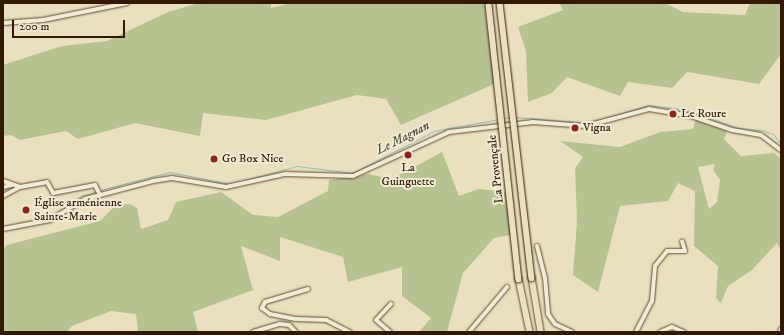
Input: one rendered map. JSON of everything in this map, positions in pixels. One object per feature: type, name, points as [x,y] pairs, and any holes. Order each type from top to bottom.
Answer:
[{"type":"highway","name":"La Provençale","points":[[500,3],[532,278],[541,332]]},
{"type":"highway","name":"La Provençale","points":[[489,4],[520,279],[530,332]]},
{"type":"street","points":[[3,24],[43,20],[127,3]]},
{"type":"street","points":[[3,229],[59,217],[99,191],[167,178],[226,188],[285,174],[357,175],[450,132],[533,122],[586,126],[649,109],[691,116],[732,130],[761,134],[781,150]]},
{"type":"street","points":[[3,181],[20,187]]},
{"type":"street","points":[[3,196],[20,187],[47,182],[49,191],[61,194],[91,185],[99,191]]},
{"type":"street","points":[[3,187],[14,185]]},
{"type":"street","points":[[636,332],[652,301],[656,266],[667,251],[685,251],[682,241]]},
{"type":"street","points":[[537,246],[545,278],[548,314],[555,324],[572,332]]},
{"type":"street","points":[[469,332],[507,287]]},
{"type":"street","points":[[308,289],[266,302],[262,308],[265,312],[296,319],[320,319],[350,332]]},
{"type":"street","points":[[390,332],[376,320],[391,304]]},
{"type":"street","points":[[254,332],[280,324],[289,325],[296,332]]},
{"type":"street","points":[[660,332],[672,327],[684,332]]},
{"type":"green space","points":[[199,3],[271,3],[271,8],[291,3],[484,3],[494,84],[401,125],[386,99],[357,95],[266,120],[203,113],[200,136],[135,123],[78,139],[66,131],[20,140],[11,135],[3,136],[3,65],[62,46],[107,41],[168,12]]},
{"type":"green space","points":[[559,3],[665,3],[683,12],[745,15],[750,3],[781,3],[781,54],[759,84],[687,72],[672,88],[628,82],[620,96],[567,77],[552,93],[528,102],[526,51],[518,27],[563,10]]},
{"type":"green space","points":[[696,119],[727,131],[724,139],[741,156],[774,153],[781,159],[781,251],[777,243],[752,270],[728,286],[721,303],[716,298],[718,266],[694,246],[695,191],[678,183],[668,201],[620,206],[598,292],[573,275],[577,222],[575,168],[583,157],[560,141],[620,147],[660,132],[693,129]],"holes":[[[715,164],[713,170],[720,180],[717,202],[709,209],[698,167]]]},
{"type":"green space","points":[[442,152],[459,196],[479,189],[506,192],[510,235],[494,238],[463,273],[447,332],[419,332],[431,318],[402,296],[402,267],[348,282],[343,257],[280,237],[280,261],[241,246],[253,290],[193,312],[198,332],[138,332],[136,314],[111,311],[72,326],[67,332],[3,332],[3,249],[7,245],[100,221],[116,205],[130,204],[137,208],[141,229],[168,220],[176,202],[221,192],[253,215],[278,217],[328,191],[329,180],[368,174],[392,179]]},
{"type":"waterway","name":"Le Magnan","points":[[516,117],[588,123],[648,105],[682,109],[738,128],[762,130],[773,134],[781,144]]},
{"type":"waterway","name":"Le Magnan","points":[[504,118],[511,117]]},
{"type":"waterway","name":"Le Magnan","points":[[100,190],[170,172],[230,184],[297,166],[353,173],[434,131],[499,119]]},
{"type":"waterway","name":"Le Magnan","points":[[34,219],[54,216],[79,197],[97,191]]},
{"type":"place","name":"Le Roure","points":[[673,114]]},
{"type":"place","name":"Vigna","points":[[575,128]]},
{"type":"place","name":"La Guinguette","points":[[408,155]]},
{"type":"place","name":"Go Box Nice","points":[[214,159]]},
{"type":"place","name":"Église arménienne Sainte-Marie","points":[[26,210]]}]
